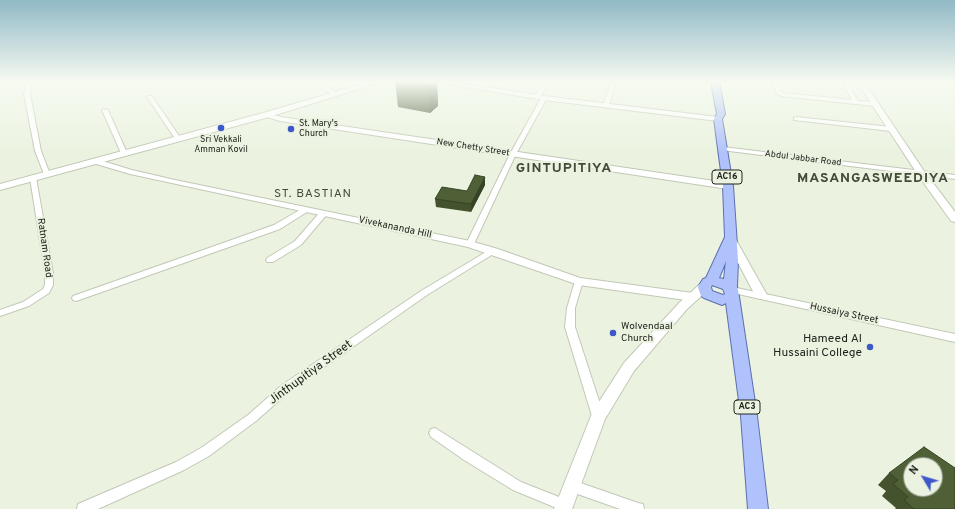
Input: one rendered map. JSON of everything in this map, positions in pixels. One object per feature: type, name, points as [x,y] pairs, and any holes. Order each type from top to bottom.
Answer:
[{"type":"main road","points":[[0,187],[299,106]]},
{"type":"main road","name":"AC16","points":[[711,106],[712,114],[718,119]]},
{"type":"main road","name":"AC16","points":[[719,106],[720,114],[718,119],[728,186],[732,260],[732,292]]},
{"type":"main road","points":[[875,106],[921,173],[955,219]]},
{"type":"main road","points":[[730,237],[761,295]]},
{"type":"main road","name":"AC16","points":[[709,289],[730,237]]},
{"type":"main road","points":[[564,507],[598,416],[629,367],[683,306],[693,297],[720,282],[732,292]]},
{"type":"main road","name":"AC3","points":[[732,292],[749,416],[758,509]]},
{"type":"street","points":[[29,106],[38,151],[47,174]]},
{"type":"street","points":[[156,106],[178,139]]},
{"type":"street","points":[[470,244],[536,106]]},
{"type":"street","points":[[606,106],[718,119]]},
{"type":"street","points":[[105,110],[124,153]]},
{"type":"street","name":"New Chetty Street","points":[[266,115],[280,119],[728,186]]},
{"type":"street","points":[[796,119],[892,129]]},
{"type":"street","name":"Abdul Jabbar Road","points":[[723,149],[955,177]]},
{"type":"street","name":"Vivekananda Hill","points":[[96,161],[130,172],[470,244],[579,281],[693,297]]},
{"type":"street","name":"Ratnam Road","points":[[0,314],[26,304],[38,297],[46,291],[49,285],[49,273],[33,178]]},
{"type":"street","points":[[76,298],[278,227],[306,210]]},
{"type":"street","points":[[270,260],[298,243],[324,213]]},
{"type":"street","name":"Jinthupitiya Street","points":[[83,509],[180,466],[205,452],[252,418],[292,384],[424,293],[494,251]]},
{"type":"street","points":[[579,281],[571,308],[570,327],[598,416]]},
{"type":"street","name":"Hussaiya Street","points":[[732,292],[761,295],[955,338]]},
{"type":"street","points":[[435,433],[468,456],[517,486],[564,507]]},
{"type":"street","points":[[572,486],[638,509]]},
{"type":"building","points":[[475,175],[485,177],[471,204],[435,199],[442,187],[467,191]]},
{"type":"building","points":[[924,447],[939,457],[911,457]]},
{"type":"building","points":[[943,460],[955,468],[955,509],[914,509],[904,500],[908,497],[943,497]]},
{"type":"building","points":[[903,463],[903,493],[893,484],[898,480],[889,473]]},
{"type":"place","name":"Sri Vekkali Amman Kovil","points":[[221,128]]},
{"type":"place","name":"St. Mary's Church","points":[[291,129]]},
{"type":"place","name":"Wolvendaal Church","points":[[613,333]]},
{"type":"place","name":"Hameed Al Hussaini College","points":[[870,347]]},
{"type":"district","name":"GINTUPITIYA","points":[[564,169]]},
{"type":"district","name":"MASANGASWEEDIYA","points":[[873,179]]},
{"type":"district","name":"ST. BASTIAN","points":[[313,195]]}]
